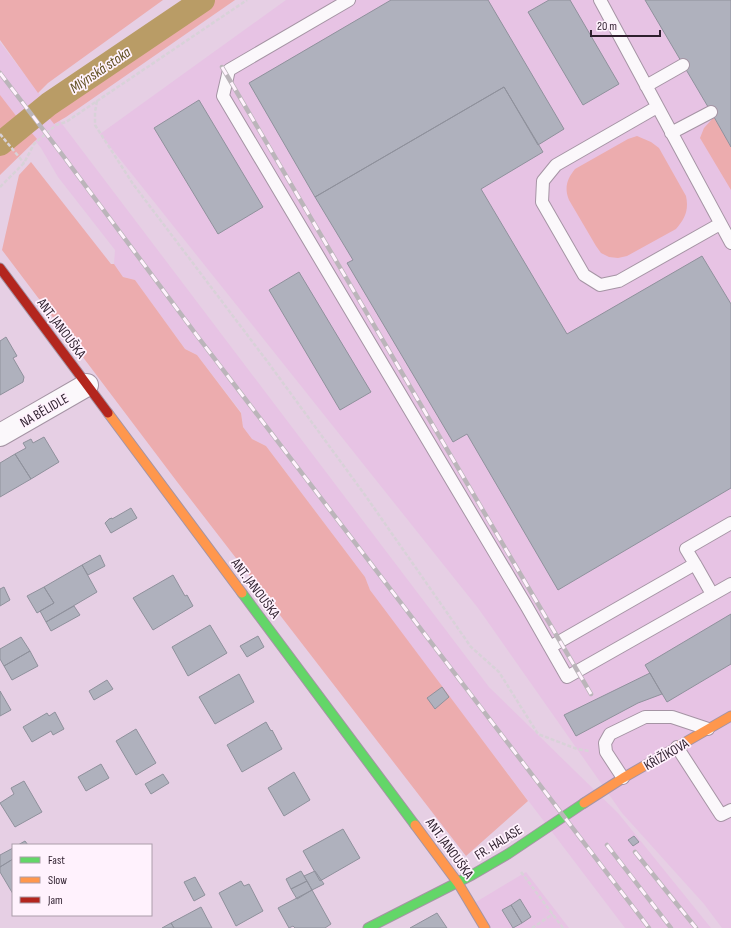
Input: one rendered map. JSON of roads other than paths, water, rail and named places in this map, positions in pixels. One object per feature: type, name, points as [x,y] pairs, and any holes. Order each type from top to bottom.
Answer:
[{"type":"street","name":"ANT. JANOUŠKA","points":[[0,268],[458,883],[485,928]]},
{"type":"street","name":"NA BĚLIDLE","points":[[0,435],[87,385]]},
{"type":"street","name":"KŘIŽÍKOVA","points":[[577,807],[623,778],[731,716]]},
{"type":"street","name":"FR. HALASE","points":[[368,928],[458,883],[508,854],[577,807]]},
{"type":"lane","points":[[349,0],[229,70],[223,96],[567,677],[731,584]]},
{"type":"lane","points":[[600,0],[731,243]]},
{"type":"lane","points":[[646,86],[683,66]]},
{"type":"lane","points":[[657,107],[556,165],[543,181],[542,202],[584,275],[600,285],[619,281],[720,224]]},
{"type":"lane","points":[[671,133],[711,112]]},
{"type":"lane","points":[[712,594],[686,549],[731,523]]},
{"type":"lane","points":[[550,647],[695,564]]},
{"type":"lane","name":"KŘIŽÍKOVA","points":[[623,778],[606,752],[605,743],[610,734],[645,717],[672,717],[708,729]]},
{"type":"lane","points":[[677,747],[721,815],[731,810]]},
{"type":"waterway","name":"Mlýnská stoka","points":[[0,144],[49,104],[203,0]]},
{"type":"railway","points":[[222,67],[591,694]]},
{"type":"railway","points":[[0,73],[198,337],[649,928]]},
{"type":"railway","points":[[607,845],[671,928]]},
{"type":"railway","points":[[635,852],[696,928]]}]
